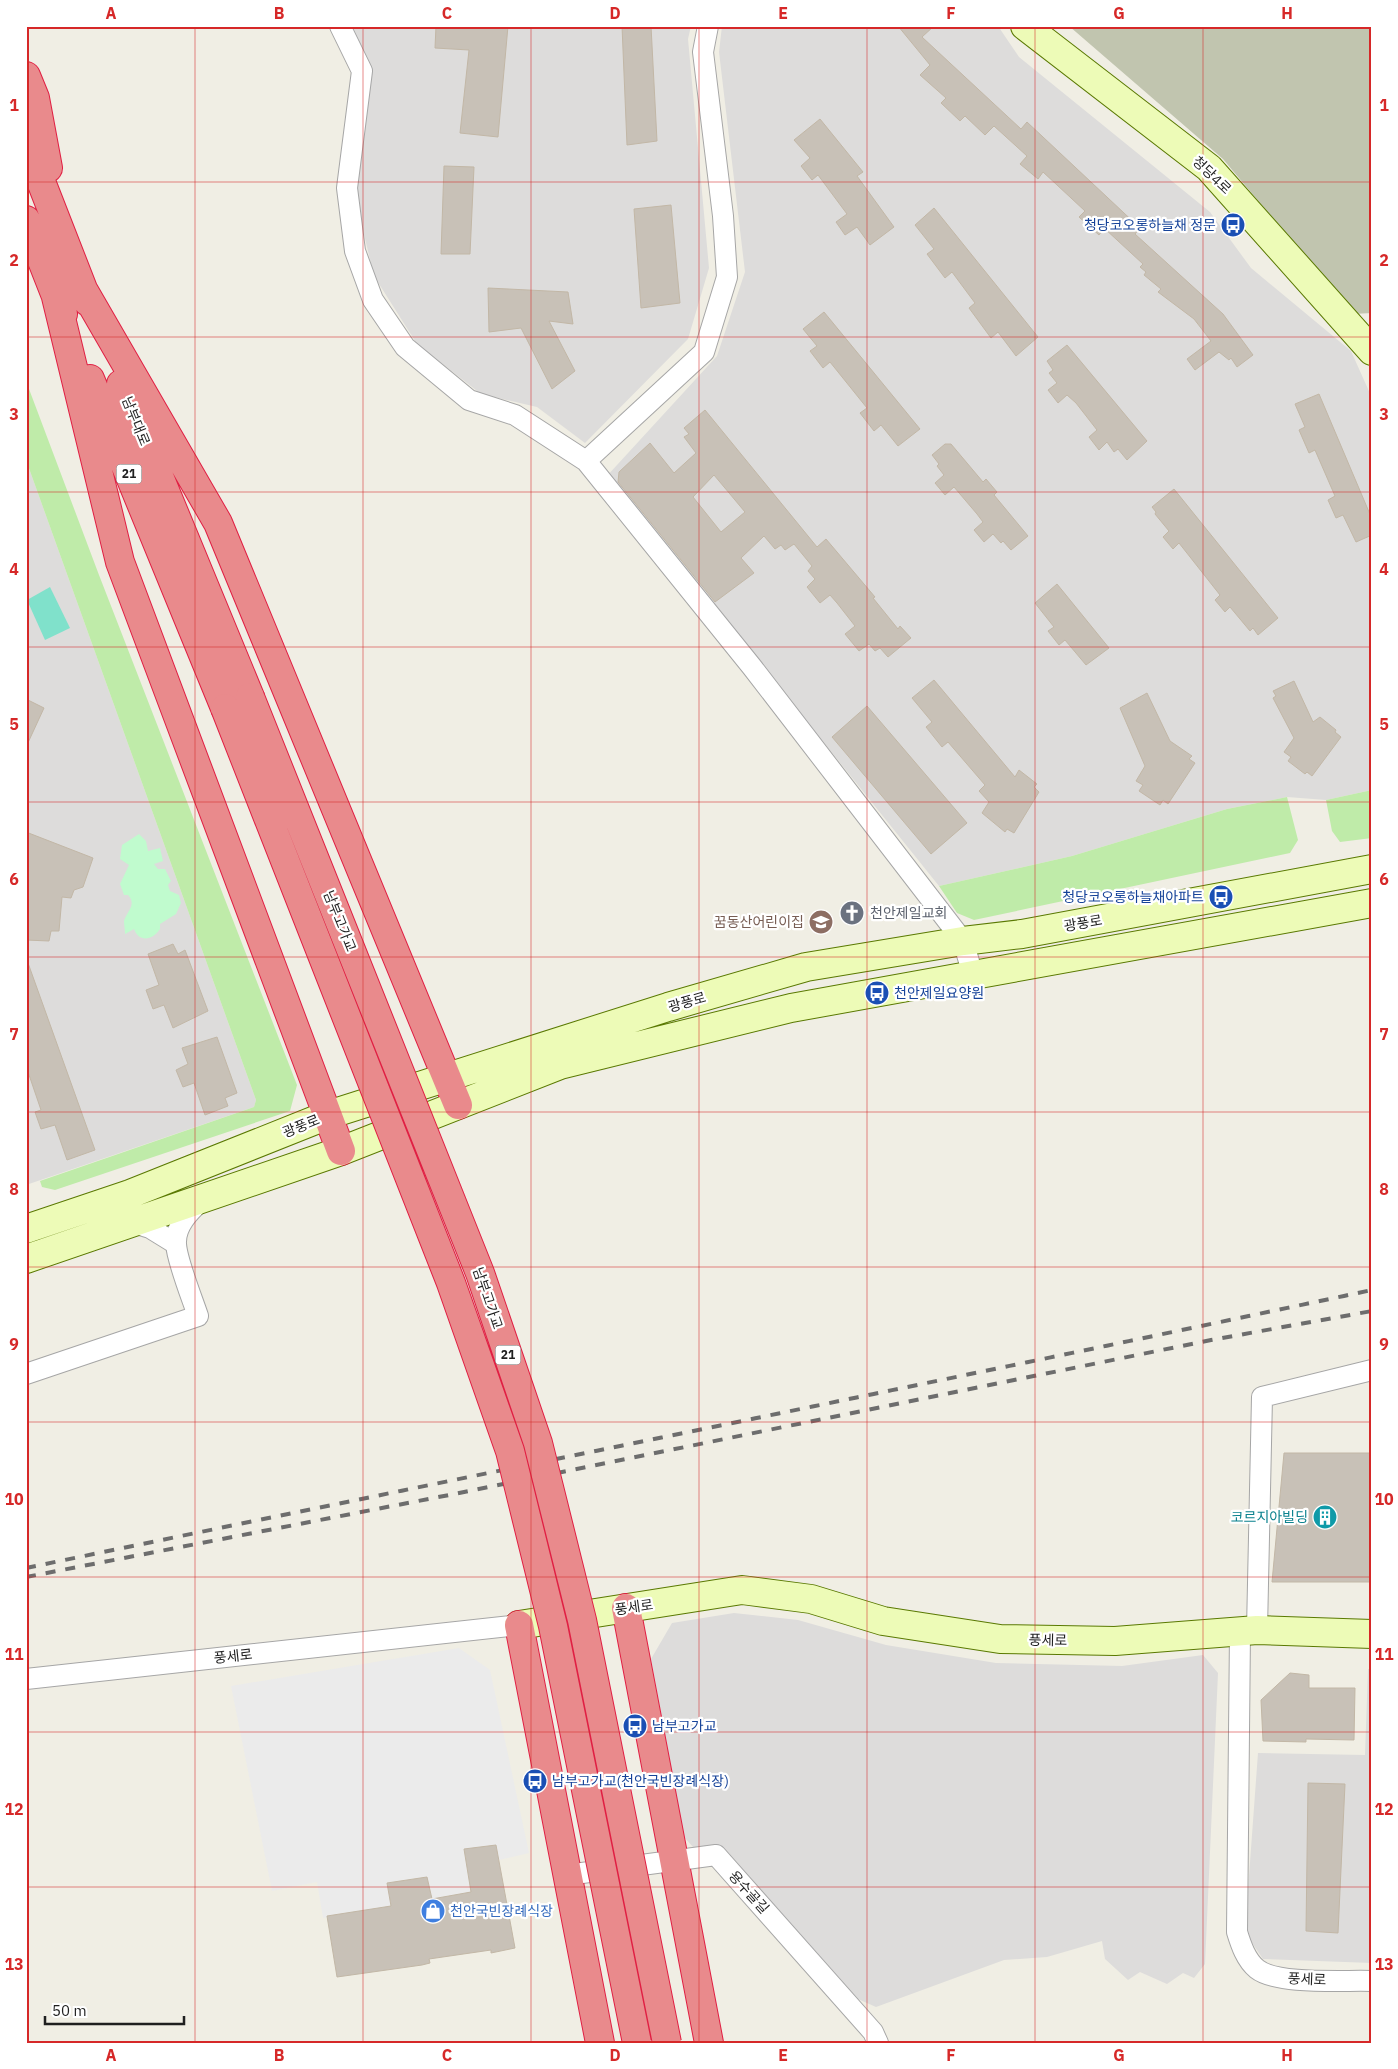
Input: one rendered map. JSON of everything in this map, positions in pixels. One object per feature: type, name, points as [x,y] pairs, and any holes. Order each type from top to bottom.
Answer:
[{"type":"highway","points":[[26,76],[35,98],[59,228]]},
{"type":"highway","name":"남부대로","points":[[26,143],[81,286],[250,697]]},
{"type":"highway","name":"남부대로","points":[[29,229],[225,708]]},
{"type":"highway","points":[[81,286],[218,523],[458,1106]]},
{"type":"highway","points":[[56,297],[120,562],[341,1150]]},
{"type":"highway","name":"남부고가교","points":[[250,697],[480,1273],[538,1442],[582,1620],[667,2043]]},
{"type":"highway","name":"남부고가교","points":[[225,708],[451,1283],[510,1451],[554,1626],[637,2043]]},
{"type":"highway","points":[[626,1608],[709,2043]]},
{"type":"highway","points":[[519,1624],[600,2043]]},
{"type":"main road","name":"청당4로","points":[[1025,26],[1208,168],[1369,344]]},
{"type":"main road","name":"광풍로","points":[[26,1229],[130,1194],[328,1115],[446,1076],[806,967],[963,941],[1022,934],[1372,869]]},
{"type":"main road","points":[[26,1258],[341,1150],[560,1065],[791,1008],[1372,903]]},
{"type":"main road","name":"풍세로","points":[[519,1624],[742,1590],[811,1599],[883,1621],[1000,1638],[1115,1641],[1249,1631],[1372,1634]]},
{"type":"street","points":[[340,26],[362,70],[347,188],[356,251],[373,300],[405,347],[463,395],[470,400],[515,415],[586,461],[752,667],[963,941],[973,975]]},
{"type":"street","points":[[586,461],[704,352],[726,277],[723,216],[703,52],[708,26]]},
{"type":"street","points":[[26,1374],[198,1316],[176,1244],[179,1229],[186,1216],[209,1194]]},
{"type":"street","points":[[130,1222],[150,1228],[176,1244]]},
{"type":"street","points":[[1249,1631],[1262,1397],[1372,1370]]},
{"type":"street","name":"풍세로","points":[[26,1679],[519,1624]]},
{"type":"street","name":"풍세로","points":[[1249,1631],[1237,1932],[1245,1953],[1256,1969],[1275,1978],[1372,1981]]},
{"type":"street","name":"용수골길","points":[[567,1875],[716,1854],[873,2032],[878,2043]]},
{"type":"shaded area","points":[[350,26],[691,26],[688,39],[709,268],[688,339],[585,443],[537,407],[481,394],[417,344],[374,276],[355,197],[371,69]]},
{"type":"shaded area","name":"청당코오롱하늘채아파트","points":[[722,26],[998,26],[1019,57],[1210,212],[1251,268],[1351,351],[1372,398],[1372,790],[1326,800],[1287,797],[1227,809],[1072,856],[939,886],[784,693],[606,477],[717,356],[745,272],[719,52]]},
{"type":"shaded area","points":[[1069,26],[1372,26],[1372,313],[1353,314],[1223,159]]},
{"type":"shaded area","points":[[26,460],[256,1100],[254,1107],[26,1185]]},
{"type":"shaded area","points":[[50,587],[70,628],[45,640],[27,600]]},
{"type":"shaded area","points":[[734,1613],[798,1620],[886,1645],[996,1663],[1122,1666],[1203,1655],[1218,1673],[1205,1964],[1194,1978],[1183,1973],[1167,1984],[1140,1972],[1128,1980],[1105,1959],[1102,1941],[1047,1957],[1004,1960],[876,2007],[851,1996],[720,1845],[693,1847],[684,1837],[651,1659],[672,1623]]},
{"type":"shaded area","points":[[459,1648],[490,1670],[529,1853],[499,1860],[496,1845],[464,1849],[471,1892],[432,1899],[426,1877],[387,1883],[391,1906],[323,1918],[317,1882],[272,1891],[231,1686]]},
{"type":"shaded area","points":[[1368,1669],[1372,1669],[1372,1963],[1263,1959],[1248,1937],[1246,1917],[1258,1753],[1365,1755]]},
{"type":"green space","points":[[26,381],[99,575],[297,1085],[290,1111],[55,1190],[42,1187],[40,1181],[254,1107],[256,1100],[26,460]]},
{"type":"green space","points":[[1372,790],[1372,838],[1340,842],[1332,831],[1326,800]]},
{"type":"green space","points":[[1287,797],[1298,840],[1290,853],[974,920],[957,913],[939,886],[1072,856],[1227,809]]},
{"type":"green space","points":[[139,834],[146,841],[148,851],[160,848],[163,861],[154,864],[158,869],[165,869],[171,881],[168,885],[170,891],[179,895],[181,903],[176,914],[160,924],[160,929],[150,938],[139,936],[134,929],[125,934],[124,921],[132,902],[128,895],[124,895],[120,884],[129,865],[120,859],[122,845]]},
{"type":"building","points":[[436,26],[508,26],[498,137],[460,133],[469,50],[435,48]]},
{"type":"building","points":[[622,26],[651,26],[657,141],[627,145]]},
{"type":"building","points":[[898,26],[934,26],[922,37],[1021,129],[1027,122],[1140,228],[1135,234],[1223,314],[1253,355],[1237,367],[1231,358],[1229,360],[1219,352],[1195,370],[1187,359],[1211,341],[1194,319],[1158,292],[1161,289],[1144,275],[1146,272],[1140,267],[1143,264],[1104,228],[1099,235],[1079,217],[1085,211],[1043,172],[1038,179],[1020,164],[1027,156],[994,126],[985,135],[965,116],[960,121],[941,103],[946,98],[920,75],[930,65]]},
{"type":"building","points":[[820,119],[863,172],[857,176],[894,227],[870,245],[857,227],[845,235],[836,222],[847,214],[818,175],[812,180],[801,166],[810,158],[794,140]]},
{"type":"building","points":[[444,166],[474,167],[470,254],[441,254]]},
{"type":"building","points":[[671,205],[680,303],[641,308],[634,209]]},
{"type":"building","points":[[934,208],[1038,337],[1016,356],[998,332],[991,338],[969,308],[975,303],[952,272],[945,278],[927,254],[934,249],[915,225]]},
{"type":"building","points":[[488,288],[568,292],[573,324],[549,321],[575,371],[552,389],[521,328],[489,332]]},
{"type":"building","points":[[824,312],[920,429],[898,446],[881,425],[874,431],[860,413],[867,408],[830,362],[823,368],[810,351],[817,346],[803,329]]},
{"type":"building","points":[[1067,345],[1147,441],[1127,460],[1118,449],[1114,452],[1107,442],[1099,450],[1089,437],[1097,430],[1076,403],[1067,395],[1058,403],[1048,390],[1057,383],[1049,373],[1053,370],[1047,361]]},
{"type":"building","points":[[1319,394],[1372,519],[1372,535],[1356,542],[1343,515],[1336,518],[1328,500],[1335,496],[1315,450],[1309,453],[1299,430],[1305,427],[1295,404]]},
{"type":"building","points":[[705,410],[817,547],[826,539],[875,597],[873,598],[898,629],[900,626],[911,638],[888,657],[880,648],[875,651],[869,644],[859,651],[845,634],[855,626],[837,603],[830,595],[820,603],[807,587],[815,579],[808,571],[812,566],[794,544],[785,550],[781,545],[775,549],[764,536],[741,558],[754,573],[715,602],[618,482],[619,472],[650,443],[674,473],[696,453],[684,437],[689,434],[684,428]],"holes":[[[714,475],[745,512],[721,532],[693,497]]]},
{"type":"building","points":[[945,444],[951,444],[983,482],[986,479],[997,492],[994,495],[1028,536],[1011,550],[993,534],[984,542],[974,530],[983,522],[977,514],[954,487],[945,495],[935,483],[944,475],[932,455]]},
{"type":"building","points":[[1174,489],[1278,618],[1258,635],[1253,628],[1250,631],[1230,607],[1225,612],[1215,600],[1220,595],[1179,543],[1173,549],[1163,537],[1169,531],[1155,514],[1156,512],[1152,507]]},
{"type":"building","points":[[1057,584],[1109,648],[1086,665],[1065,640],[1059,645],[1048,631],[1054,627],[1035,603]]},
{"type":"building","points":[[934,680],[1015,777],[1019,770],[1037,784],[1034,787],[1039,792],[1014,833],[1007,829],[1005,832],[982,813],[989,802],[979,791],[985,785],[948,742],[942,747],[926,727],[932,722],[912,698]]},
{"type":"building","points":[[1294,681],[1313,722],[1320,717],[1336,730],[1335,732],[1341,737],[1312,776],[1307,772],[1305,774],[1288,761],[1291,757],[1284,752],[1294,738],[1273,698],[1276,696],[1273,691]]},
{"type":"building","points":[[1147,693],[1170,741],[1192,756],[1189,759],[1195,763],[1168,804],[1163,800],[1160,805],[1139,791],[1143,785],[1136,781],[1145,766],[1120,708]]},
{"type":"building","points":[[26,699],[44,708],[26,747]]},
{"type":"building","points":[[867,706],[967,823],[931,854],[832,737]]},
{"type":"building","points":[[26,832],[93,858],[83,887],[74,890],[71,898],[62,897],[59,931],[51,931],[49,941],[26,940]]},
{"type":"building","points":[[173,944],[178,954],[185,950],[208,1011],[173,1028],[164,1005],[153,1009],[146,990],[159,985],[148,954]]},
{"type":"building","points":[[26,963],[28,963],[95,1150],[67,1160],[55,1125],[41,1129],[35,1112],[41,1110],[26,1066]]},
{"type":"building","points":[[217,1037],[237,1093],[225,1098],[228,1106],[205,1115],[194,1083],[183,1087],[176,1070],[188,1064],[182,1048]]},
{"type":"building","name":"코르지아빌딩","points":[[1284,1453],[1372,1453],[1372,1582],[1272,1582]]},
{"type":"building","points":[[1290,1673],[1309,1675],[1309,1688],[1355,1688],[1354,1740],[1306,1739],[1306,1742],[1263,1741],[1261,1700]]},
{"type":"building","points":[[1308,1783],[1345,1784],[1338,1933],[1306,1931]]},
{"type":"building","name":"천안국빈장례식장","points":[[496,1845],[515,1948],[491,1953],[491,1950],[429,1959],[430,1963],[422,1965],[337,1977],[327,1916],[391,1906],[387,1883],[427,1877],[432,1899],[471,1892],[464,1849]]},
{"type":"railway","points":[[26,1568],[1372,1290]]},
{"type":"railway","points":[[26,1577],[449,1495],[1211,1340],[1372,1311]]},
{"type":"place","name":"청당코오롱하늘채 정문","points":[[1233,225]]},
{"type":"place","name":"청당코오롱하늘채아파트","points":[[1221,897]]},
{"type":"place","name":"천안제일교회","points":[[852,913]]},
{"type":"place","name":"꿈동산어린이집","points":[[821,922]]},
{"type":"place","name":"천안제일요양원","points":[[877,993]]},
{"type":"place","name":"코르지아빌딩","points":[[1325,1517]]},
{"type":"place","name":"남부고가교","points":[[635,1726]]},
{"type":"place","name":"남부고가교(천안국빈장례식장)","points":[[535,1781]]},
{"type":"place","name":"천안국빈장례식장","points":[[433,1911]]}]
